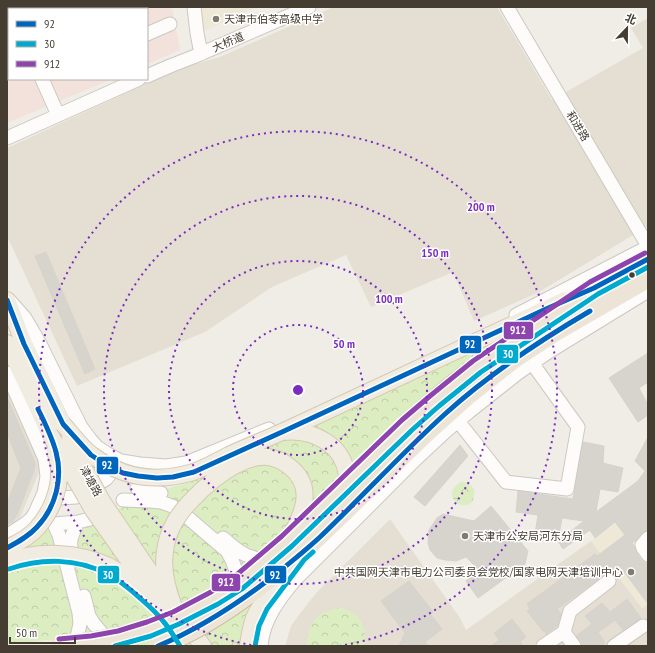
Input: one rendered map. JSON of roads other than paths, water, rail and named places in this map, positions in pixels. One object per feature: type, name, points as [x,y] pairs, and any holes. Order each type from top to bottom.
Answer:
[{"type":"highway","points":[[60,646],[92,643],[120,638],[149,629],[176,618],[215,598],[238,583],[287,541],[434,401],[477,366],[594,288],[648,259]]},
{"type":"highway","points":[[158,646],[172,641],[228,609],[299,555],[346,507],[446,414],[515,358],[552,333],[648,278]]},
{"type":"main road","points":[[63,424],[91,455],[105,464],[123,472],[138,476],[157,478],[173,477],[194,472],[594,288]]},
{"type":"main road","name":"津塘路","points":[[7,299],[14,346],[52,438],[93,510],[169,610],[203,646]]},
{"type":"main road","name":"津塘路","points":[[14,346],[63,424],[102,501],[169,610],[189,646]]},
{"type":"main road","points":[[282,432],[296,431],[308,434],[328,442],[338,452],[346,468],[346,507]]},
{"type":"main road","points":[[7,548],[22,541],[37,528],[44,520],[50,509],[57,489],[59,469],[52,438]]},
{"type":"main road","points":[[169,610],[163,563],[169,534],[178,517],[192,499],[228,469],[248,460],[268,457],[286,464],[297,474],[304,488],[303,511],[287,541]]},
{"type":"main road","points":[[7,562],[19,558],[58,554],[97,561],[121,574],[169,610]]},
{"type":"main road","points":[[248,646],[252,624],[261,605],[299,555]]},
{"type":"street","points":[[194,7],[201,54]]},
{"type":"street","name":"大桥道","points":[[148,76],[309,7]]},
{"type":"street","name":"和进路","points":[[507,7],[648,246]]},
{"type":"street","points":[[148,34],[170,24]]},
{"type":"street","points":[[45,80],[58,115]]},
{"type":"street","points":[[7,138],[138,80]]},
{"type":"street","points":[[7,299],[25,318],[39,342],[81,427],[97,447],[121,461],[166,466],[186,463],[301,417],[498,324],[648,246]]},
{"type":"street","points":[[261,646],[265,627],[275,606],[284,592],[416,459],[458,421],[518,373],[586,328],[648,291]]},
{"type":"street","points":[[458,421],[506,482],[567,489],[578,427],[532,363]]},
{"type":"street","points":[[7,373],[45,459],[47,477],[44,493],[31,519],[7,536]]},
{"type":"street","points":[[44,493],[61,498],[76,497],[106,479],[121,461]]},
{"type":"street","points":[[35,513],[54,524],[78,522],[90,519],[122,500],[137,488],[140,464]]},
{"type":"street","points":[[137,488],[143,492],[164,494],[180,502],[236,549],[246,555],[261,559],[273,565],[295,580]]},
{"type":"street","points":[[122,500],[161,502],[172,506],[227,551],[236,571],[245,585],[275,606]]},
{"type":"street","points":[[78,522],[72,534],[70,546],[89,616],[100,631],[108,646]]},
{"type":"street","points":[[54,524],[59,536],[79,613],[80,624],[75,646]]},
{"type":"street","points":[[648,538],[642,545],[648,555]]},
{"type":"street","points":[[543,646],[564,632],[570,611],[609,581]]},
{"type":"street","points":[[614,646],[643,626]]},
{"type":"street","points":[[564,632],[574,646]]},
{"type":"place","name":"天津市伯苓高级中学","points":[[216,19]]},
{"type":"place","name":"天津市公安局河东分局","points":[[465,536]]},
{"type":"place","name":"中共国网天津市电力公司委员会党校/国家电网天津培训中心","points":[[631,572]]}]
